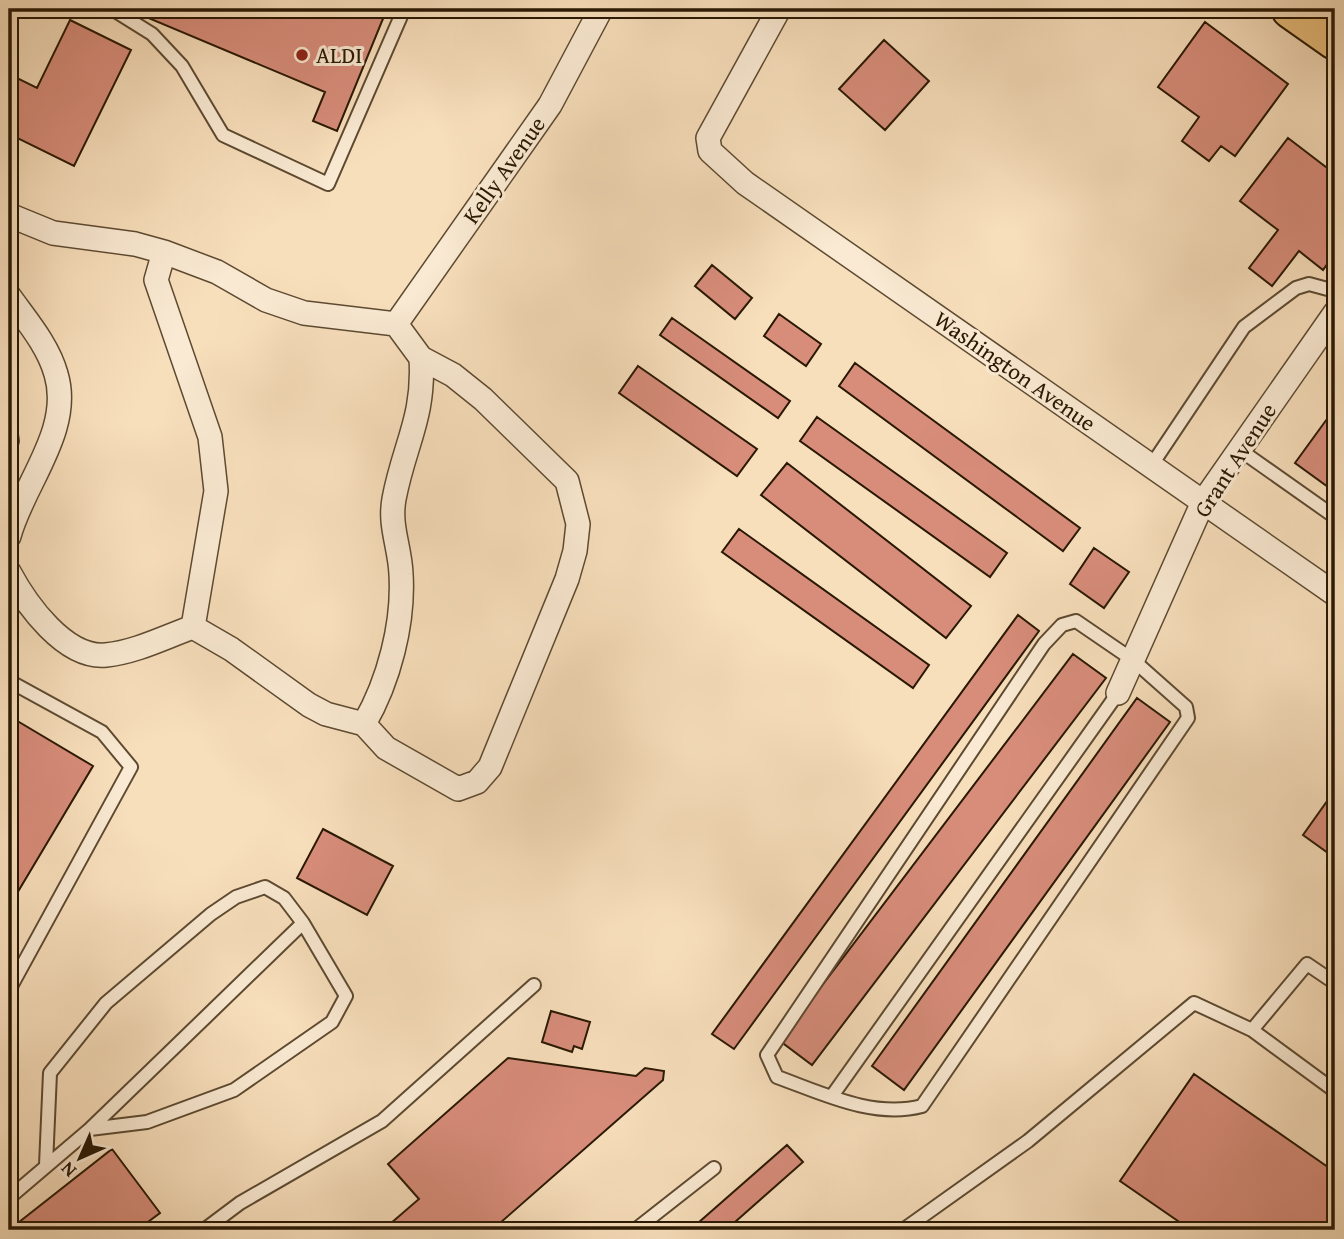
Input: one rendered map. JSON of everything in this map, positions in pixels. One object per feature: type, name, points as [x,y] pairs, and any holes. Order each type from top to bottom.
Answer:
[{"type":"highway","points":[[1291,9],[1335,40]]},
{"type":"street","name":"Kelly Avenue","points":[[396,324],[550,105],[601,9]]},
{"type":"street","name":"Washington Avenue","points":[[779,9],[708,138],[710,150],[745,183],[1335,594]]},
{"type":"street","points":[[9,215],[53,233],[135,244],[164,252],[196,263],[249,292],[303,313],[396,324],[421,358],[453,376],[483,399],[566,481],[578,524],[575,551],[567,579],[490,766],[477,782],[458,789],[386,748],[364,724],[326,714],[309,705],[231,649],[193,627]]},
{"type":"street","points":[[164,252],[156,280],[210,437],[215,491],[193,627]]},
{"type":"street","points":[[9,296],[44,346],[57,374],[60,398],[56,426],[9,536]]},
{"type":"street","name":"Grant Avenue","points":[[1118,693],[1203,502],[1335,313]]},
{"type":"street","points":[[364,724],[375,705],[398,620],[401,572],[392,519],[394,498],[419,413],[423,389],[421,358]]},
{"type":"street","points":[[9,572],[22,597],[41,619],[87,653],[105,656],[131,650],[193,627]]},
{"type":"lane","points":[[112,9],[152,34],[182,66],[223,135],[328,184],[404,9]]},
{"type":"lane","points":[[1151,466],[1244,327],[1296,288],[1309,284],[1335,290]]},
{"type":"lane","points":[[9,422],[12,441],[9,448]]},
{"type":"lane","points":[[1240,450],[1335,517]]},
{"type":"lane","points":[[1076,621],[1133,660],[1186,707],[1188,718],[922,1106],[907,1110],[867,1108],[832,1096],[777,1077],[767,1055],[1044,644],[1062,625],[1076,621]]},
{"type":"lane","points":[[9,681],[102,732],[131,767],[9,990]]},
{"type":"lane","points":[[832,1096],[1118,693]]},
{"type":"lane","points":[[46,1165],[50,1073],[106,1003],[211,914],[236,897],[265,887],[284,898],[303,923],[346,996],[332,1022],[234,1090],[147,1122],[90,1129]]},
{"type":"lane","points":[[9,1198],[90,1129],[303,923]]},
{"type":"lane","points":[[1252,1030],[1307,964],[1335,983]]},
{"type":"lane","points":[[204,1230],[240,1203],[382,1121],[534,985]]},
{"type":"lane","points":[[903,1230],[1028,1141],[1194,1003],[1252,1030],[1335,1091]]},
{"type":"lane","points":[[635,1230],[714,1168]]},
{"type":"building","name":"ALDI","points":[[149,9],[387,9],[337,131],[313,121],[325,92],[146,17]]},
{"type":"building","points":[[70,20],[131,50],[74,166],[9,134],[9,74],[37,88]]},
{"type":"building","points":[[1205,22],[1288,84],[1235,156],[1221,146],[1209,161],[1182,141],[1199,117],[1158,87]]},
{"type":"building","points":[[884,40],[929,81],[885,130],[839,89]]},
{"type":"building","points":[[1288,138],[1335,174],[1335,253],[1323,270],[1299,251],[1272,286],[1249,268],[1278,230],[1240,201]]},
{"type":"building","points":[[712,265],[752,298],[735,319],[695,286]]},
{"type":"building","points":[[779,314],[821,344],[806,366],[764,336]]},
{"type":"building","points":[[672,318],[790,401],[778,418],[660,335]]},
{"type":"building","points":[[855,363],[1080,528],[1063,551],[839,386]]},
{"type":"building","points":[[638,366],[757,449],[737,476],[619,393]]},
{"type":"building","points":[[1335,408],[1335,492],[1295,463]]},
{"type":"building","points":[[817,417],[1007,553],[990,577],[800,441]]},
{"type":"building","points":[[787,463],[971,606],[946,638],[761,495]]},
{"type":"building","points":[[739,529],[929,665],[913,688],[722,552]]},
{"type":"building","points":[[1094,548],[1129,572],[1104,608],[1070,584]]},
{"type":"building","points":[[1018,615],[1039,631],[734,1049],[712,1034]]},
{"type":"building","points":[[1073,654],[1106,678],[812,1065],[780,1041]]},
{"type":"building","points":[[1137,698],[1170,722],[904,1090],[872,1066]]},
{"type":"building","points":[[9,716],[93,766],[13,900],[9,897]]},
{"type":"building","points":[[1335,790],[1335,858],[1303,835]]},
{"type":"building","points":[[323,829],[393,866],[367,915],[297,878]]},
{"type":"building","points":[[551,1011],[590,1022],[582,1049],[574,1046],[572,1052],[542,1042]]},
{"type":"building","points":[[508,1058],[636,1076],[645,1068],[664,1071],[663,1080],[492,1230],[383,1230],[419,1199],[388,1164]]},
{"type":"building","points":[[1194,1074],[1335,1172],[1335,1230],[1191,1230],[1120,1181]]},
{"type":"building","points":[[787,1145],[803,1162],[726,1230],[690,1230]]},
{"type":"building","points":[[112,1149],[160,1213],[137,1230],[9,1230]]},
{"type":"place","name":"ALDI","points":[[302,55]]}]
